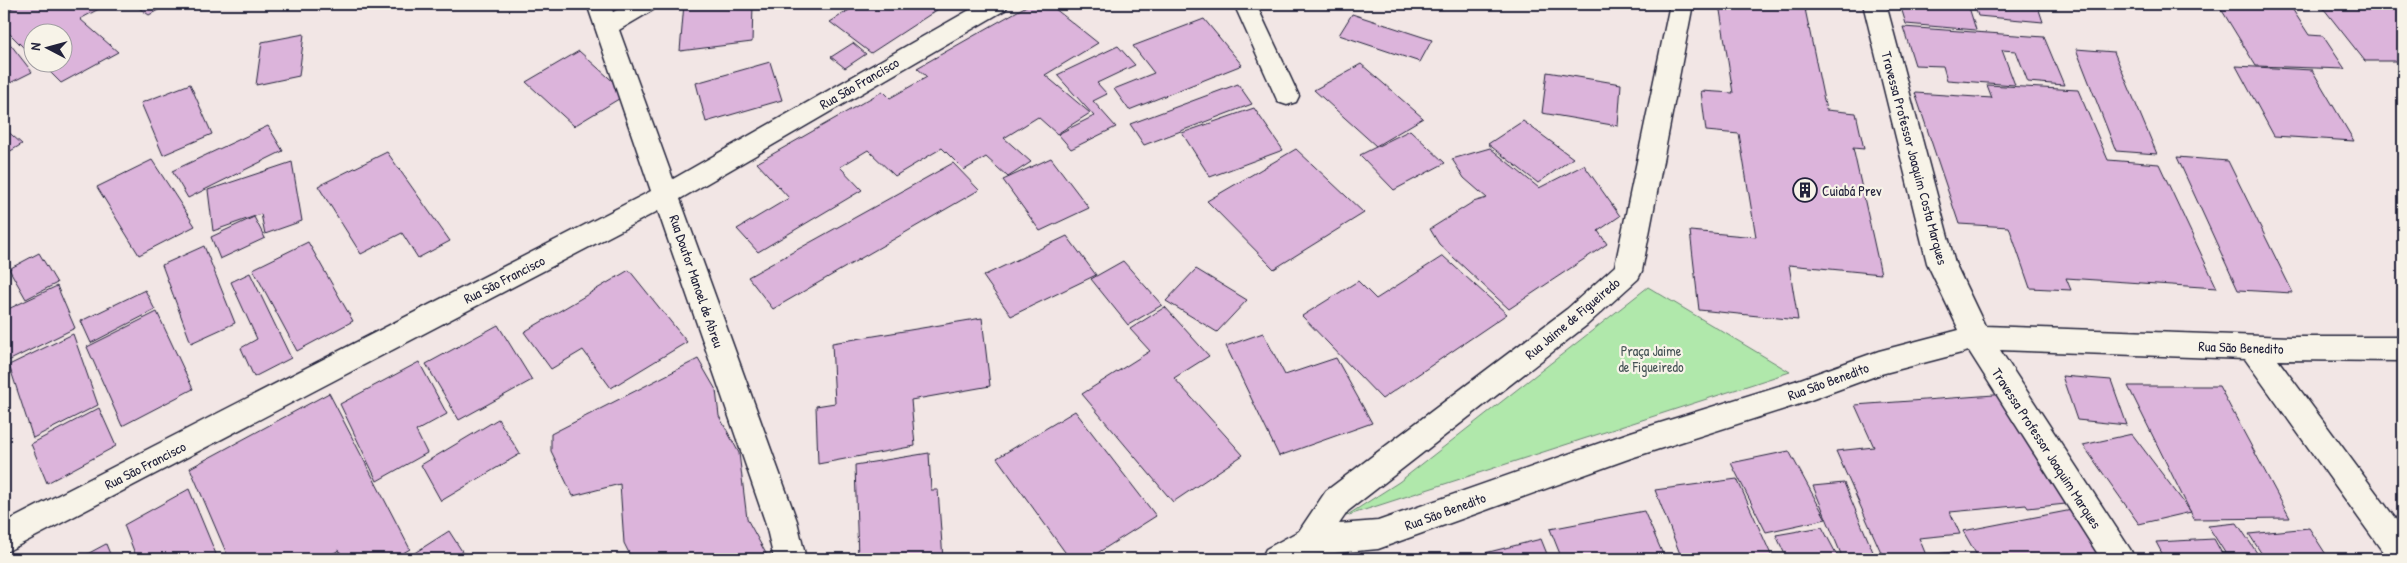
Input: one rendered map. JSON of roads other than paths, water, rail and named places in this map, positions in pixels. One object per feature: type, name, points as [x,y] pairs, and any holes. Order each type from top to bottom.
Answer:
[{"type":"street","points":[[602,15],[646,4]]},
{"type":"street","name":"Rua São Francisco","points":[[4,539],[667,194],[997,4]]},
{"type":"street","points":[[1244,4],[1287,96]]},
{"type":"street","name":"Rua Jaime de Figueiredo","points":[[1310,541],[1337,501],[1577,317],[1628,271],[1681,4]]},
{"type":"street","name":"Travessa Professor Joaquim Costa Marques","points":[[1875,4],[1940,263],[1976,337]]},
{"type":"street","name":"Rua Doutor Manoel de Abreu","points":[[602,15],[667,194],[781,521],[790,559]]},
{"type":"street","name":"Rua São Benedito","points":[[1277,559],[1310,541],[1378,535],[1631,444],[1797,393],[1879,363],[1976,337],[2254,348],[2403,349]]},
{"type":"street","name":"Travessa Professor Joaquim Marques","points":[[1976,337],[2119,559]]},
{"type":"street","points":[[2254,348],[2403,554]]},
{"type":"place","name":"Cuiabá Prev","points":[[1805,190]]},
{"type":"park label","name":"Praça Jaime de Figueiredo","points":[[1651,358]]}]
